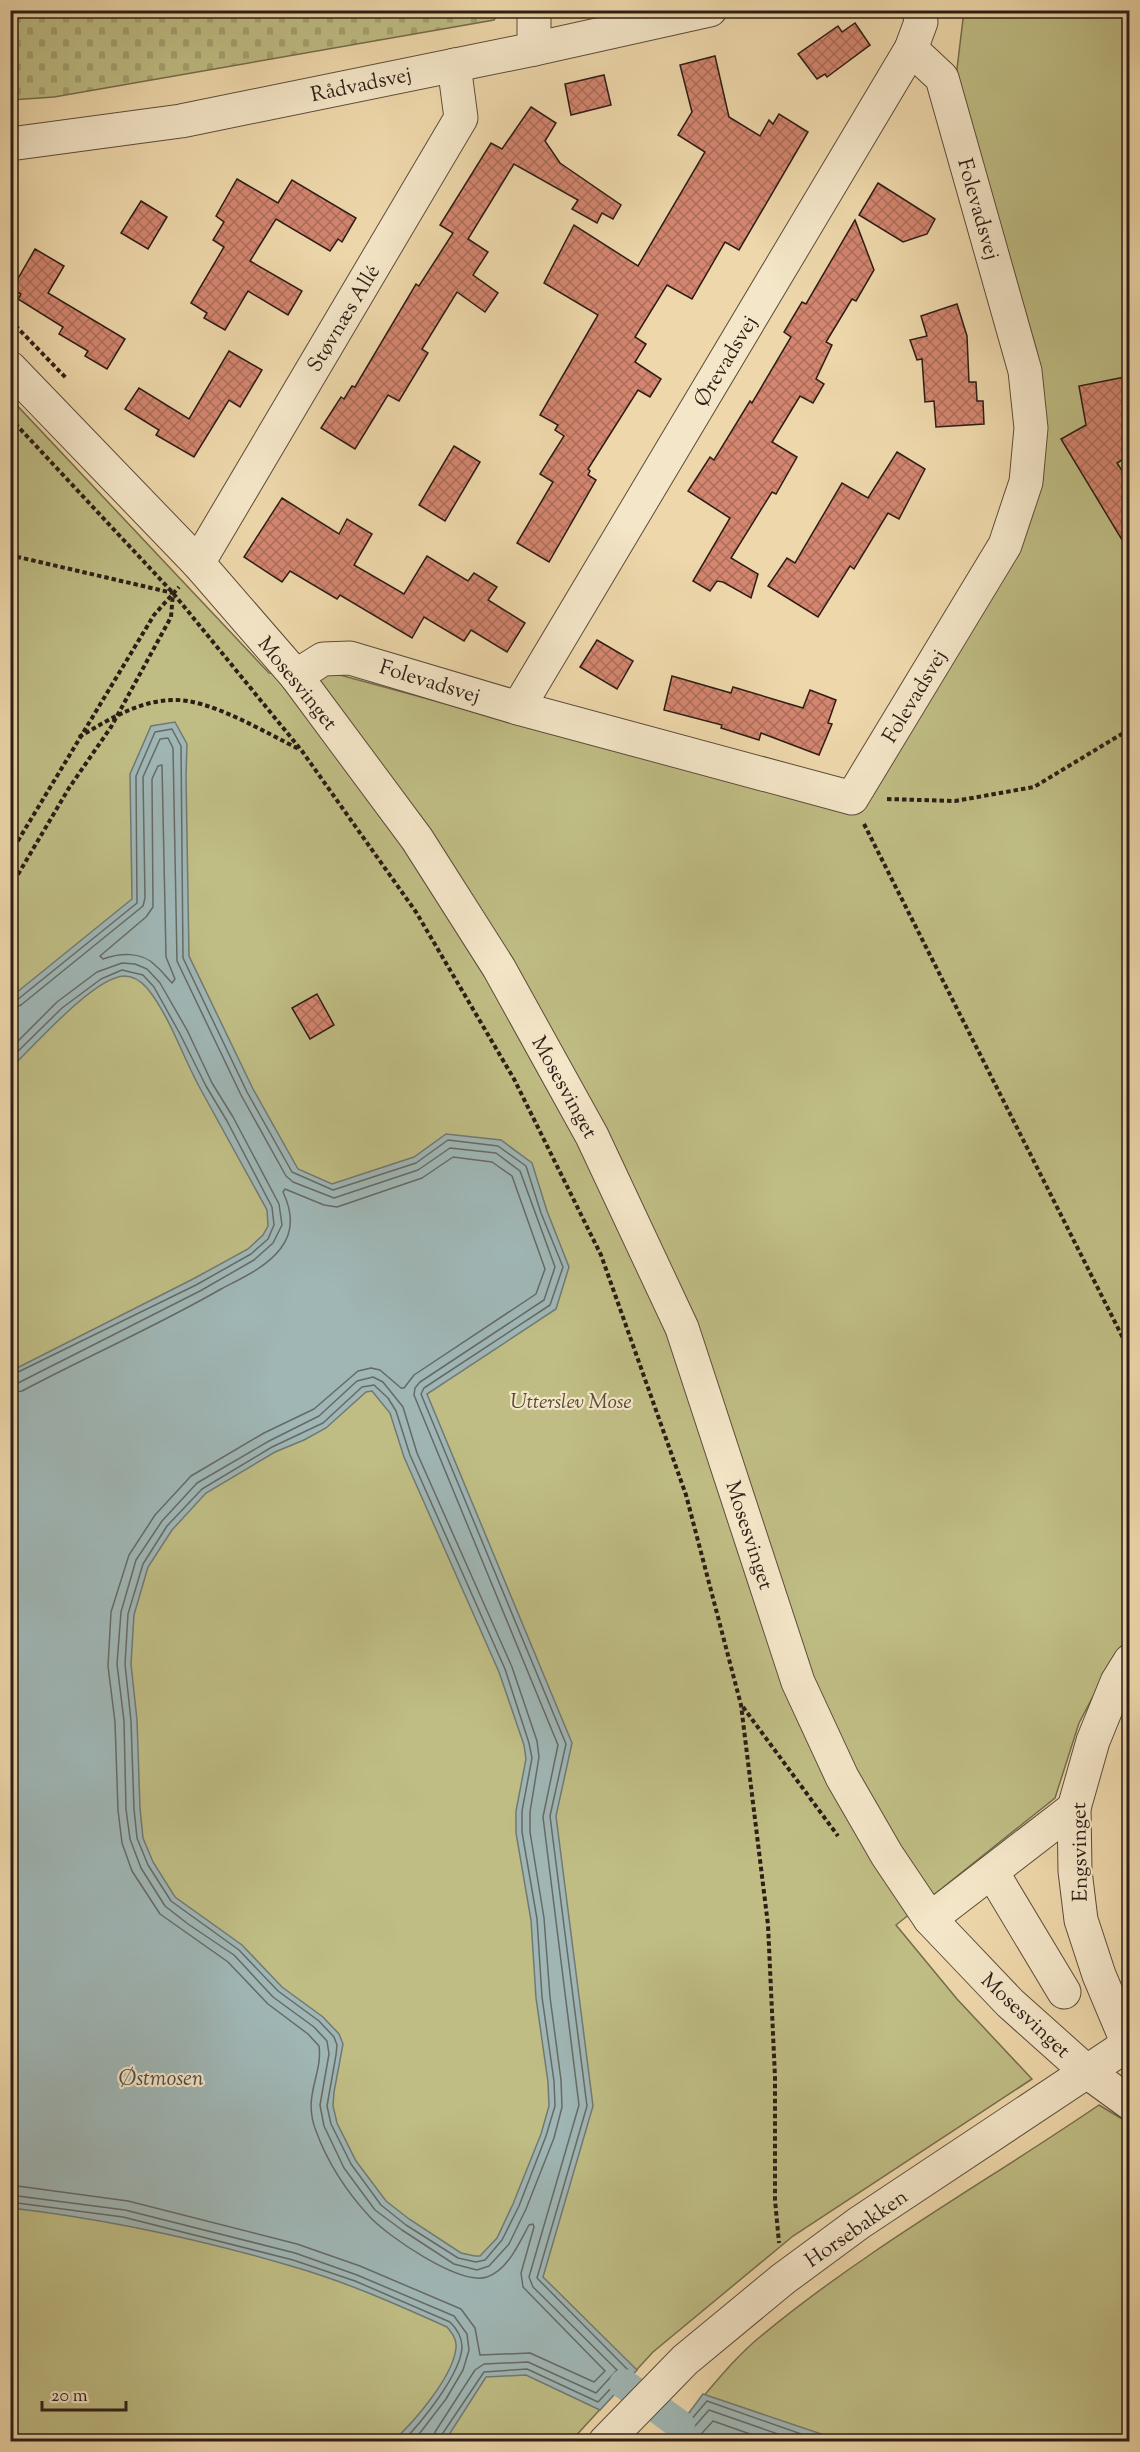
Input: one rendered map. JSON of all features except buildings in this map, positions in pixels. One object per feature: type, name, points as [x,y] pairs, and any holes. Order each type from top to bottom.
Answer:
[{"type":"street","points":[[534,10],[534,49]]},
{"type":"street","name":"Rådvadsvej","points":[[10,144],[181,121],[534,49],[710,10]]},
{"type":"street","name":"Ørevadsvej","points":[[518,708],[911,49],[921,22],[919,10]]},
{"type":"street","name":"Folevadsvej","points":[[296,676],[323,659],[350,658],[518,708],[852,798],[1005,545],[1026,482],[1031,428],[1025,371],[942,78],[911,49]]},
{"type":"street","name":"Støvnæs Allé","points":[[198,563],[461,118],[454,65]]},
{"type":"street","name":"Mosesvinget","points":[[10,368],[198,563],[296,676],[417,839],[500,968],[592,1136],[682,1328],[798,1682],[842,1777],[888,1855],[930,1919],[1010,2003],[1086,2071],[1130,2103]]},
{"type":"street","name":"Engsvinget","points":[[1129,2044],[1099,1976],[1081,1920],[1075,1871],[1074,1808],[1093,1740],[1117,1682],[1130,1661]]},
{"type":"street","points":[[930,1919],[1074,1808]]},
{"type":"street","points":[[992,1872],[1064,1992]]},
{"type":"street","name":"Horsebakken","points":[[606,2441],[685,2360],[783,2279],[859,2223],[1129,2044]]},
{"type":"path","points":[[10,418],[173,593],[302,751],[416,912],[514,1079],[601,1255],[686,1495],[727,1643],[741,1706],[768,1925],[775,2078],[775,2200],[783,2279]]},
{"type":"path","points":[[10,553],[18,557],[173,593]]},
{"type":"path","points":[[10,854],[154,615],[198,563]]},
{"type":"path","points":[[10,888],[69,788],[118,715],[171,617],[173,593]]},
{"type":"path","points":[[79,737],[118,715],[147,704],[174,699],[215,708],[302,751]]},
{"type":"path","points":[[1130,729],[1034,787],[955,801],[852,798],[1130,1352]]},
{"type":"green space","points":[[11,10],[499,11],[494,20],[54,97],[11,100]]},
{"type":"green space","name":"Utterslev Mose","points":[[964,11],[1129,11],[1129,1636],[1115,1655],[1079,1723],[1055,1798],[896,1925],[957,1999],[1032,2079],[793,2236],[653,2352],[571,2441],[11,2441],[10,398],[269,673],[340,675],[847,813],[1021,536],[1040,419],[1037,352],[956,77]]},
{"type":"green space","points":[[1099,2105],[1129,2123],[1129,2441],[661,2442],[747,2348],[801,2304],[884,2245]]},
{"type":"water","name":"Østmosen","points":[[175,722],[187,744],[189,956],[253,1089],[298,1169],[332,1184],[414,1157],[446,1134],[501,1140],[532,1163],[547,1211],[569,1267],[556,1309],[427,1394],[572,1743],[556,1816],[593,2106],[543,2277],[637,2370],[600,2410],[526,2375],[486,2377],[445,2441],[393,2441],[421,2411],[448,2372],[456,2345],[454,2336],[447,2327],[350,2286],[256,2256],[117,2224],[11,2208],[11,1371],[248,1249],[263,1235],[268,1226],[267,1210],[194,1078],[163,1011],[147,988],[137,979],[124,976],[111,979],[97,988],[64,1014],[11,1068],[11,997],[132,899],[130,774],[151,726]],"holes":[[[372,1391],[390,1413],[404,1457],[499,1672],[524,1745],[526,1759],[516,1811],[516,1833],[531,1920],[536,1998],[548,2082],[549,2106],[541,2134],[513,2204],[497,2238],[480,2256],[461,2253],[386,2201],[356,2161],[337,2123],[333,2106],[343,2044],[339,2034],[323,2017],[282,1987],[242,1945],[175,1897],[153,1862],[143,1838],[137,1720],[131,1664],[134,1615],[148,1567],[172,1530],[206,1493],[275,1452],[326,1428],[366,1392]]]},
{"type":"water","points":[[703,2394],[842,2441],[661,2441],[680,2425]]},
{"type":"waterway","points":[[624,2384],[680,2425]]}]
